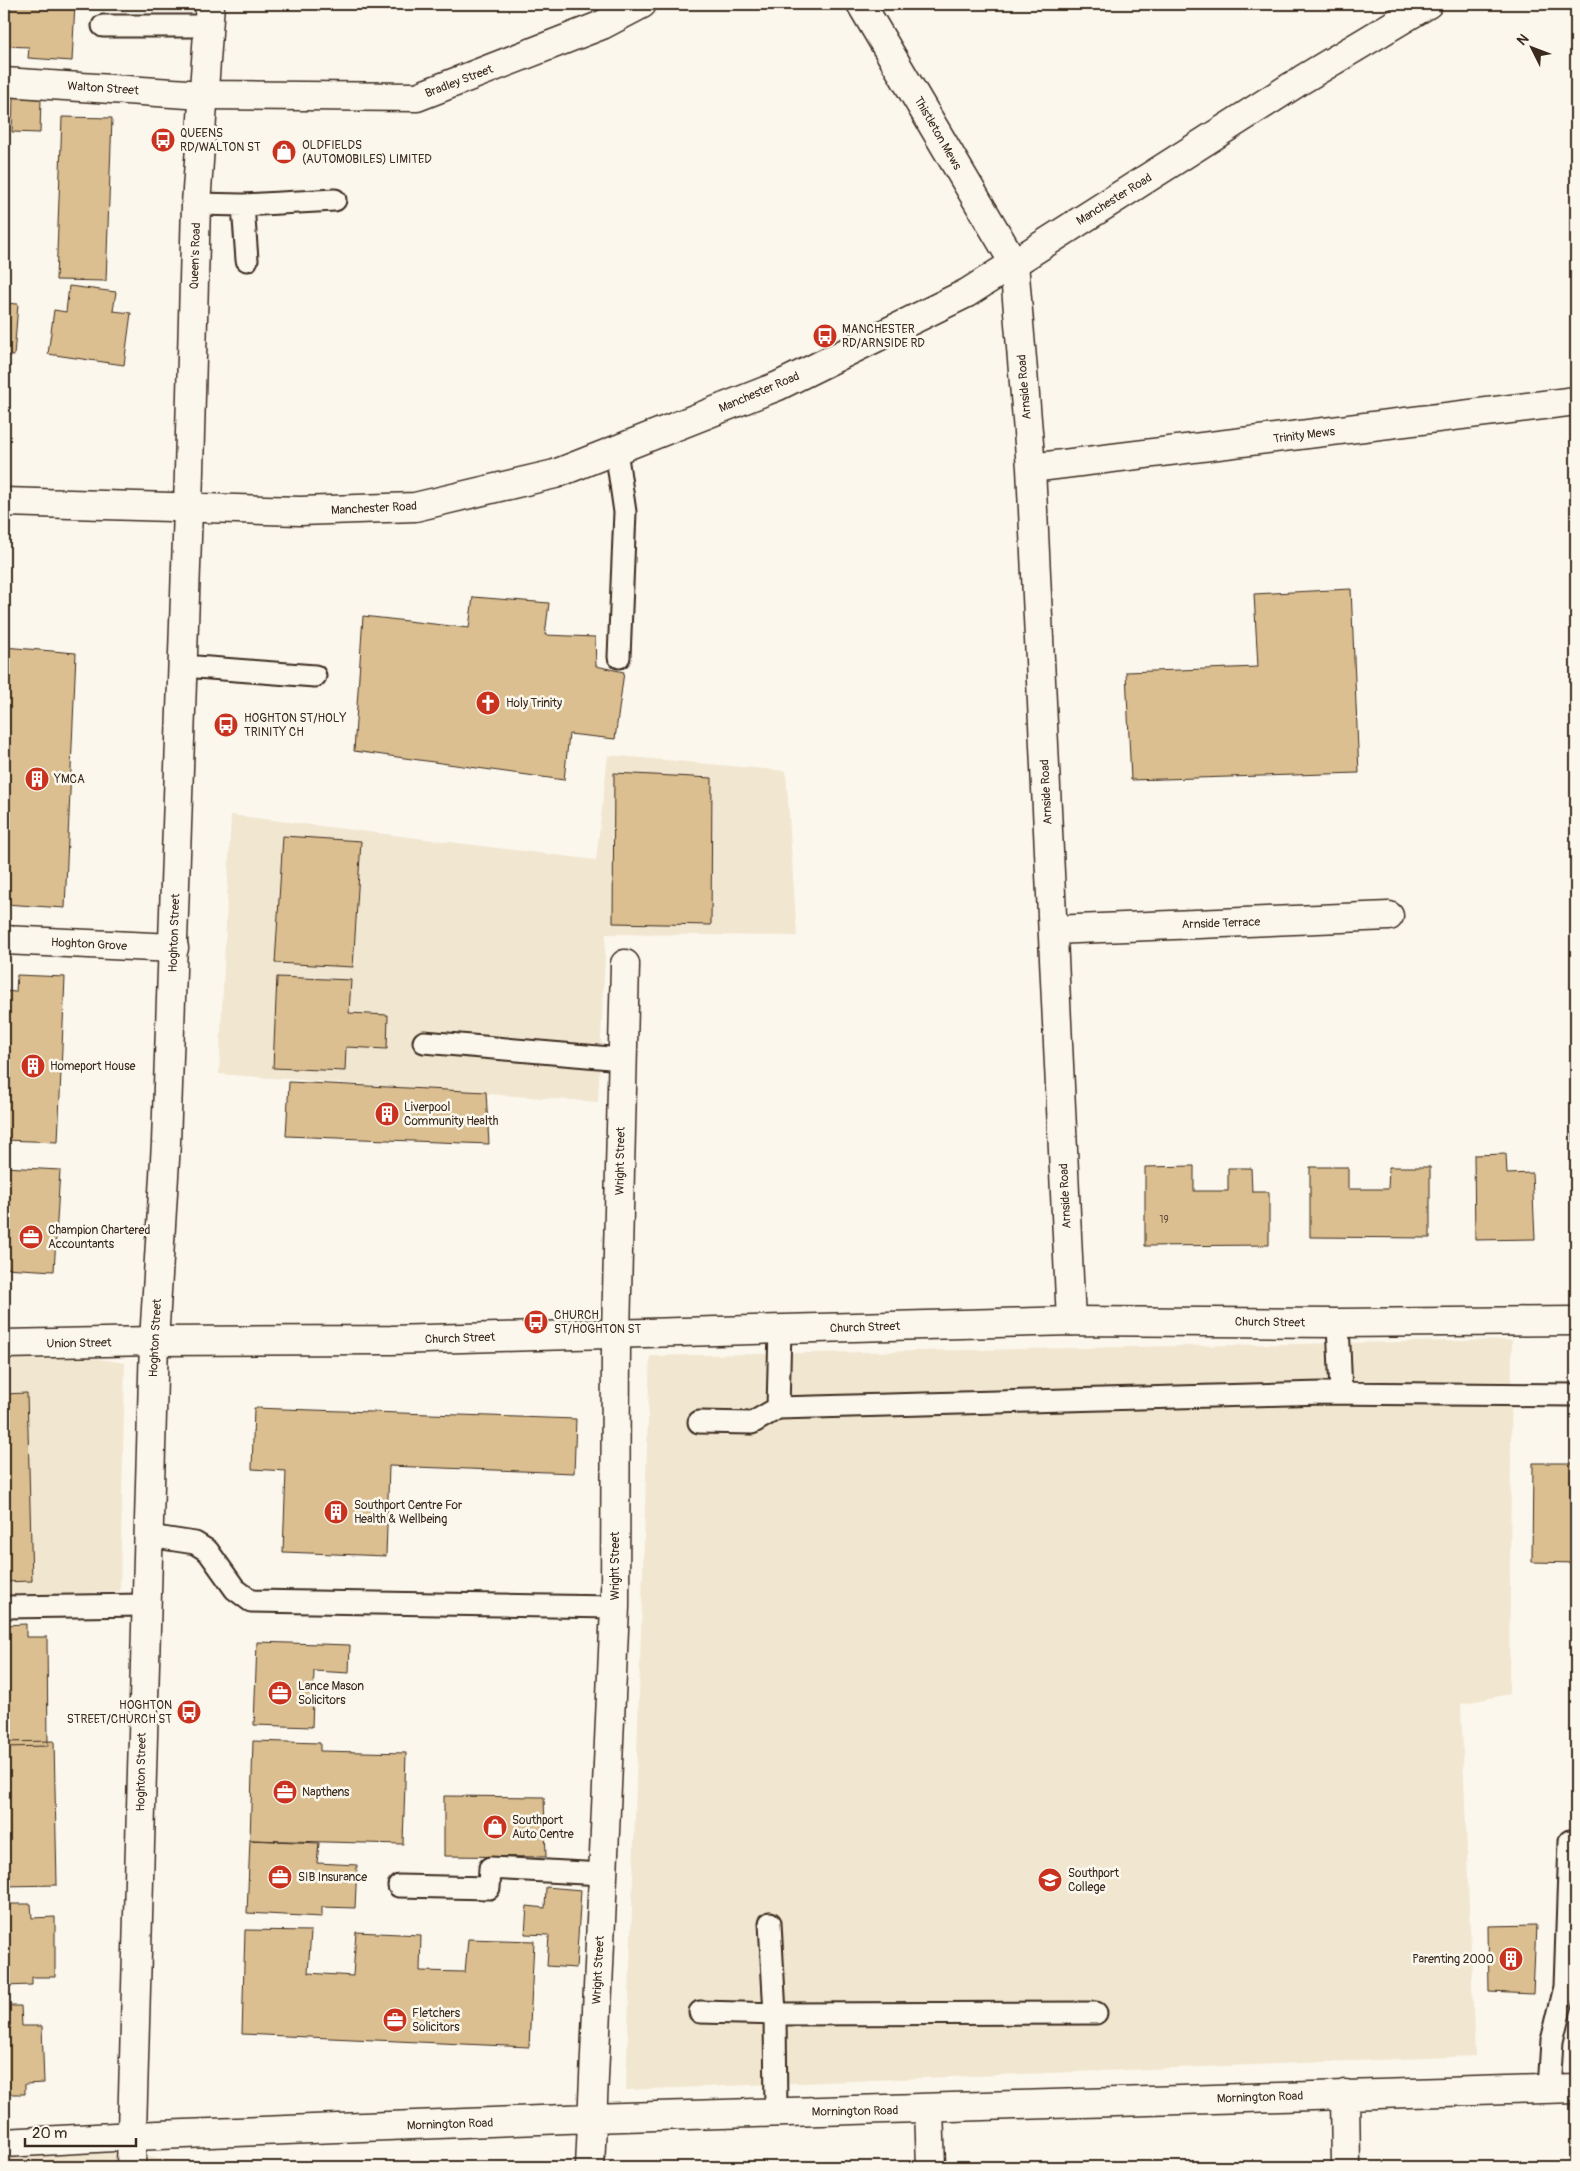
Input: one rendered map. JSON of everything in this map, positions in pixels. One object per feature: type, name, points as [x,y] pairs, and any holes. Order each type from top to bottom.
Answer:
[{"type":"street","name":"Bradley Street","points":[[203,95],[417,97],[602,25],[642,4]]},
{"type":"street","name":"Thistleton Mews","points":[[862,4],[1014,263]]},
{"type":"street","name":"Manchester Road","points":[[4,502],[300,511],[415,507],[555,474],[778,386],[967,293],[1303,79],[1401,11],[1428,4]]},
{"type":"street","name":"Queen's Road","points":[[188,508],[196,204],[209,15]]},
{"type":"street","name":"Walton Street","points":[[4,82],[203,95]]},
{"type":"street","name":"Arnside Road","points":[[1014,263],[1031,468],[1071,1321]]},
{"type":"street","name":"Trinity Mews","points":[[1031,468],[1576,401]]},
{"type":"street","name":"Hoghton Street","points":[[131,2167],[145,1605],[154,1341],[166,1143],[174,948],[188,508]]},
{"type":"street","name":"Arnside Terrace","points":[[1052,930],[1389,916]]},
{"type":"street","name":"Hoghton Grove","points":[[4,940],[174,948]]},
{"type":"street","name":"Wright Street","points":[[590,2167],[615,1607],[616,1334],[625,964]]},
{"type":"street","name":"Church Street","points":[[154,1341],[391,1340],[1071,1321],[1576,1322]]},
{"type":"street","name":"Union Street","points":[[4,1344],[154,1341]]},
{"type":"street","name":"Mornington Road","points":[[4,2143],[133,2136],[591,2118],[1576,2088]]},
{"type":"street","points":[[1346,2094],[1346,2167]]},
{"type":"street","points":[[929,2109],[931,2167]]},
{"type":"lane","points":[[103,26],[209,15]]},
{"type":"lane","points":[[196,204],[243,205],[335,200]]},
{"type":"lane","points":[[243,205],[247,260]]},
{"type":"lane","points":[[616,450],[624,512],[619,657]]},
{"type":"lane","points":[[183,666],[315,676]]},
{"type":"lane","points":[[424,1042],[622,1059]]},
{"type":"lane","points":[[1338,1323],[1341,1393]]},
{"type":"lane","points":[[778,1408],[780,1329]]},
{"type":"lane","points":[[699,1422],[752,1423],[778,1408],[1341,1393],[1576,1395]]},
{"type":"lane","points":[[148,1536],[195,1543],[208,1552],[235,1589],[251,1600],[615,1607]]},
{"type":"lane","points":[[4,1608],[145,1605]]},
{"type":"lane","points":[[1549,2089],[1552,2038],[1565,1987],[1570,1841]]},
{"type":"lane","points":[[400,1886],[489,1888],[490,1868],[603,1874]]},
{"type":"lane","points":[[770,1923],[775,2014],[776,2113]]},
{"type":"lane","points":[[700,2012],[775,2014],[1096,2013]]},
{"type":"shaded area","points":[[608,755],[786,771],[797,936],[606,934],[598,1102],[219,1074],[231,815],[596,860]]},
{"type":"shaded area","name":"Southport College","points":[[1512,1340],[1509,1694],[1461,1704],[1475,2056],[626,2090],[650,1356]]},
{"type":"shaded area","points":[[4,1344],[125,1363],[120,1591],[4,1597]]},
{"type":"shaded area","points":[[4,2141],[236,2167],[4,2167]]},
{"type":"building","points":[[4,4],[75,4],[72,61],[28,58],[29,47],[4,46]]},
{"type":"building","points":[[13,97],[41,99],[40,133],[12,132]]},
{"type":"building","points":[[62,117],[112,118],[106,281],[56,280]]},
{"type":"building","points":[[69,286],[116,292],[113,311],[131,313],[124,365],[48,354],[54,310],[66,312]]},
{"type":"building","points":[[4,303],[18,304],[14,356],[4,355]]},
{"type":"building","points":[[1351,589],[1359,773],[1131,780],[1126,672],[1258,667],[1254,594]]},
{"type":"building","name":"Holy Trinity","points":[[473,597],[549,603],[545,635],[595,637],[596,666],[624,672],[615,739],[569,734],[564,780],[354,751],[363,616],[469,628]]},
{"type":"building","name":"YMCA","points":[[4,647],[76,653],[65,908],[4,904]]},
{"type":"building","points":[[614,773],[712,778],[711,925],[613,923]]},
{"type":"building","points":[[283,836],[361,841],[353,967],[275,963]]},
{"type":"building","name":"Homeport House","points":[[17,975],[65,977],[58,1142],[4,1140],[4,991],[16,992]]},
{"type":"building","points":[[277,977],[351,980],[349,1013],[388,1015],[387,1049],[346,1047],[345,1071],[273,1068]]},
{"type":"building","name":"Liverpool Community Health","points":[[289,1082],[486,1092],[489,1144],[286,1136]]},
{"type":"building","points":[[1573,1125],[1576,1125],[1576,1217]]},
{"type":"building","points":[[1506,1154],[1507,1174],[1532,1173],[1535,1239],[1475,1240],[1474,1155]]},
{"type":"building","points":[[1194,1166],[1194,1191],[1228,1191],[1228,1168],[1251,1168],[1252,1192],[1269,1192],[1269,1245],[1145,1246],[1145,1167]]},
{"type":"building","points":[[4,1167],[60,1170],[54,1271],[4,1268]]},
{"type":"building","points":[[1310,1167],[1348,1167],[1348,1189],[1388,1189],[1389,1167],[1430,1167],[1430,1238],[1310,1237]]},
{"type":"building","points":[[27,1393],[32,1581],[4,1582],[4,1394]]},
{"type":"building","name":"Southport Centre For Health & Wellbeing","points":[[254,1408],[576,1419],[574,1473],[389,1466],[386,1556],[283,1552],[286,1471],[252,1469]]},
{"type":"building","points":[[1533,1463],[1576,1463],[1576,1563],[1532,1562]]},
{"type":"building","points":[[26,1624],[26,1637],[47,1637],[48,1746],[4,1747],[4,1625]]},
{"type":"building","points":[[257,1642],[350,1645],[349,1673],[314,1671],[312,1727],[254,1725]]},
{"type":"building","points":[[54,1741],[57,1885],[4,1886],[4,1742]]},
{"type":"building","points":[[253,1741],[320,1743],[320,1751],[406,1753],[403,1844],[250,1840]]},
{"type":"building","name":"Southport Auto Centre","points":[[444,1796],[544,1797],[546,1857],[444,1856]]},
{"type":"building","points":[[250,1840],[319,1843],[317,1863],[357,1865],[355,1908],[322,1907],[322,1917],[247,1913]]},
{"type":"building","points":[[546,1887],[581,1890],[576,1968],[547,1966],[549,1935],[525,1934],[527,1906],[545,1908]]},
{"type":"building","points":[[4,1904],[31,1904],[32,1918],[55,1917],[55,1977],[32,1977],[32,1985],[4,1986]]},
{"type":"building","name":"Parenting 2000","points":[[1536,1925],[1533,1994],[1489,1992],[1488,1926]]},
{"type":"building","points":[[245,1930],[311,1931],[308,1973],[353,1976],[356,1932],[421,1935],[420,1971],[465,1972],[468,1939],[534,1941],[529,2047],[242,2034]]},
{"type":"building","points":[[4,2006],[21,2006],[22,2026],[42,2026],[44,2083],[25,2084],[25,2094],[4,2094]]},
{"type":"building","points":[[1527,2165],[1527,2167],[1481,2167]]},
{"type":"place","name":"QUEENS RD/WALTON ST","points":[[163,140]]},
{"type":"place","name":"OLDFIELDS (AUTOMOBILES) LIMITED","points":[[284,152]]},
{"type":"place","name":"MANCHESTER RD/ARNSIDE RD","points":[[825,336]]},
{"type":"place","name":"Holy Trinity","points":[[488,703]]},
{"type":"place","name":"HOGHTON ST/HOLY TRINITY CH","points":[[226,725]]},
{"type":"place","name":"YMCA","points":[[37,779]]},
{"type":"place","name":"Homeport House","points":[[33,1066]]},
{"type":"place","name":"Liverpool Community Health","points":[[387,1114]]},
{"type":"place","name":"Champion Chartered Accountants","points":[[31,1237]]},
{"type":"place","name":"CHURCH ST/HOGHTON ST","points":[[536,1322]]},
{"type":"place","name":"Southport Centre For Health & Wellbeing","points":[[336,1512]]},
{"type":"place","name":"Lance Mason Solicitors","points":[[280,1693]]},
{"type":"place","name":"HOGHTON STREET/CHURCH ST","points":[[189,1712]]},
{"type":"place","name":"Napthens","points":[[285,1792]]},
{"type":"place","name":"Southport Auto Centre","points":[[495,1827]]},
{"type":"place","name":"SIB Insurance","points":[[280,1877]]},
{"type":"place","name":"Southport College","points":[[1050,1880]]},
{"type":"place","name":"Parenting 2000","points":[[1511,1959]]},
{"type":"place","name":"Fletchers Solicitors","points":[[395,2020]]}]
